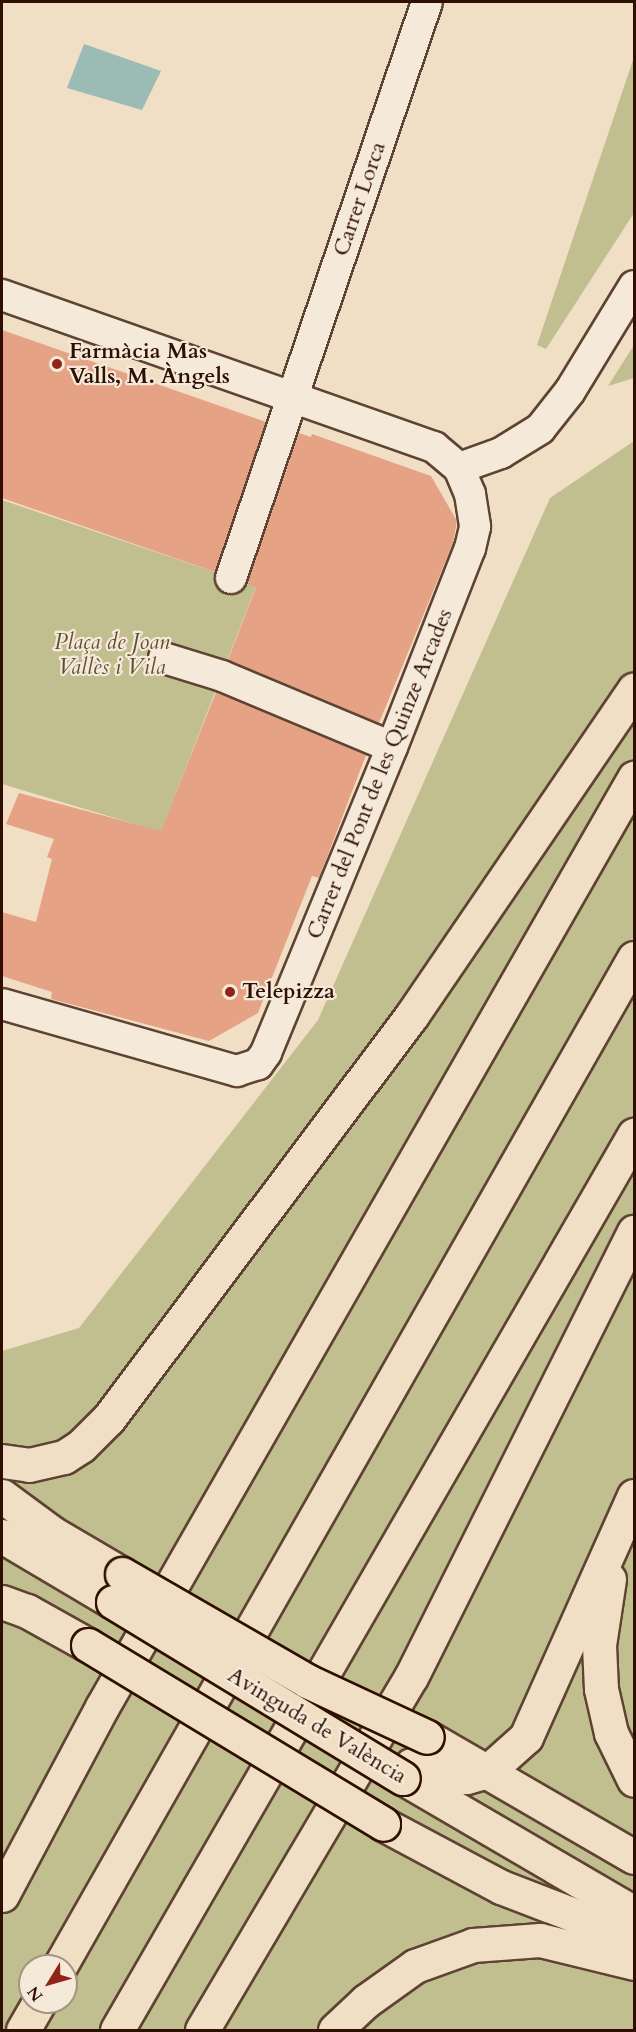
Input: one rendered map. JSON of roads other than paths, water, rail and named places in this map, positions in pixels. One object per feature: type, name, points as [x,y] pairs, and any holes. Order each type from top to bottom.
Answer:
[{"type":"main road","points":[[2,1461],[29,1465],[64,1456],[81,1446],[109,1418],[412,1015],[634,689]]},
{"type":"main road","points":[[2,1894],[60,1783],[634,778]]},
{"type":"main road","points":[[67,1954],[634,958]]},
{"type":"main road","points":[[117,2031],[634,1135]]},
{"type":"main road","points":[[202,2031],[411,1677],[634,1232]]},
{"type":"main road","name":"Avinguda de València","points":[[2,1496],[52,1533],[117,1588],[338,1742],[380,1750],[407,1772],[634,1913]]},
{"type":"main road","points":[[407,1772],[445,1778],[488,1771],[511,1753],[531,1728],[631,1504]]},
{"type":"main road","points":[[631,1504],[605,1591],[599,1645],[601,1689],[610,1733],[634,1780]]},
{"type":"main road","points":[[2,1514],[52,1533]]},
{"type":"main road","name":"Avinguda de València","points":[[2,1536],[117,1588],[427,1737],[634,1857]]},
{"type":"main road","points":[[2,1602],[27,1611],[88,1645],[383,1824],[501,1887],[634,1938]]},
{"type":"main road","points":[[2,1855],[60,1783]]},
{"type":"main road","points":[[335,2031],[366,2001],[415,1966],[473,1945],[540,1940],[634,1963]]},
{"type":"main road","points":[[23,2031],[32,2014]]},
{"type":"street","name":"Carrer Lorca","points":[[231,578],[427,2]]},
{"type":"street","points":[[2,295],[434,447],[459,468],[501,453],[540,429],[570,391],[634,286]]},
{"type":"street","name":"Carrer del Pont de les Quinze Arcades","points":[[2,1004],[224,1068],[248,1070],[266,1053],[392,747],[470,548],[474,510],[459,468]]},
{"type":"street","points":[[164,658],[222,675],[392,747]]},
{"type":"water","points":[[84,44],[161,71],[142,110],[67,88]]},
{"type":"place","name":"Farmàcia Mas Valls, M. Àngels","points":[[57,364]]},
{"type":"place","name":"Telepizza","points":[[230,992]]},
{"type":"park label","name":"Plaça de Joan Vallès i Vila","points":[[112,654]]}]
